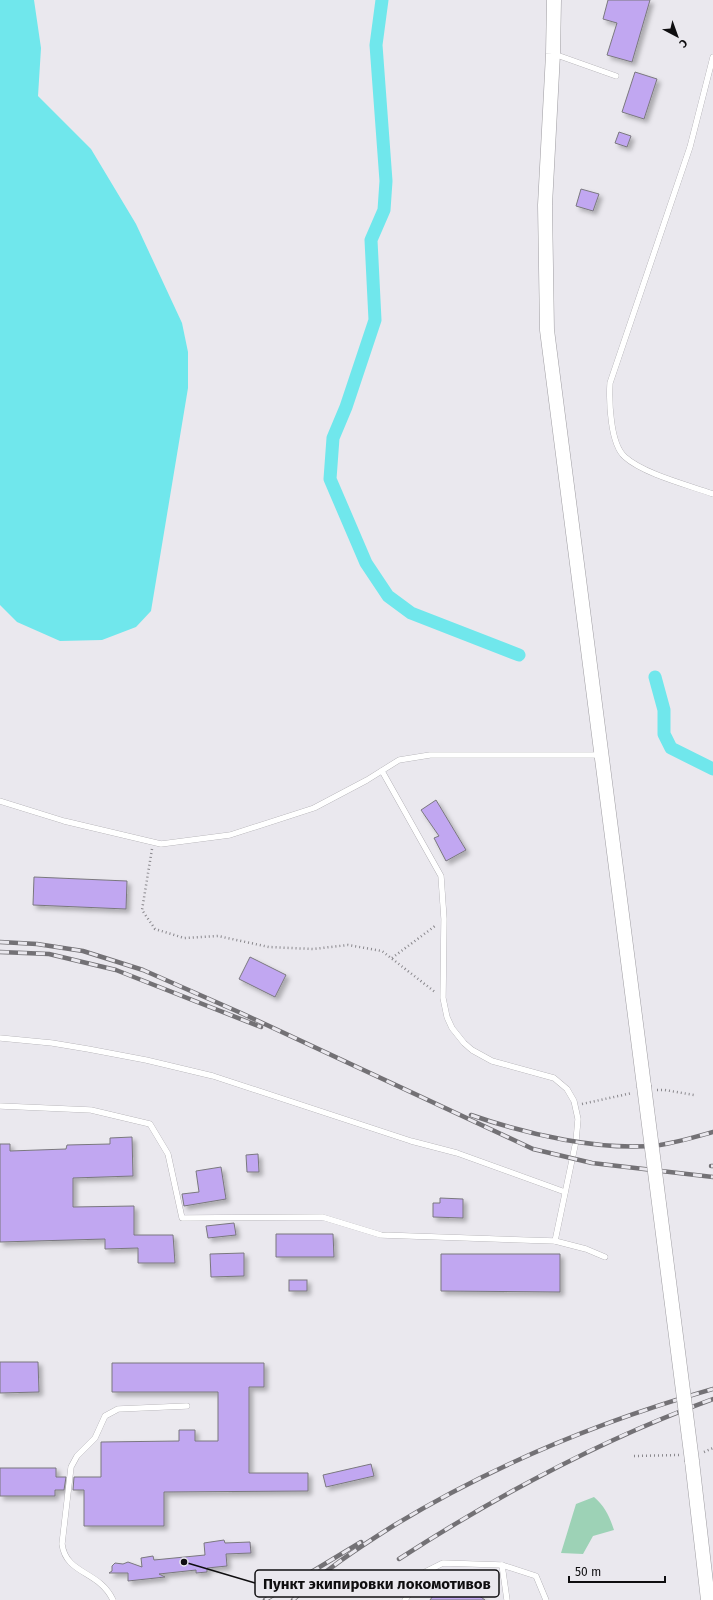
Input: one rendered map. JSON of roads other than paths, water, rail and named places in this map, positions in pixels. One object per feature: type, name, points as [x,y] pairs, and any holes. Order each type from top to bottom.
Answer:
[{"type":"street","points":[[554,0],[553,54],[545,205],[547,330],[600,754],[691,1456],[708,1600]]},
{"type":"lane","points":[[553,54],[616,76]]},
{"type":"lane","points":[[713,57],[690,147],[610,383],[609,403],[617,445],[624,456],[640,468],[713,494]]},
{"type":"lane","points":[[0,801],[64,821],[161,844],[230,835],[314,808],[382,771],[399,760],[430,755],[600,754]]},
{"type":"lane","points":[[382,771],[441,876],[444,919],[443,998],[452,1028],[472,1050],[492,1061],[548,1075],[560,1082],[571,1094],[576,1111],[578,1129],[555,1241]]},
{"type":"lane","points":[[0,1038],[88,1049],[213,1076],[411,1141],[457,1153],[565,1192]]},
{"type":"lane","points":[[0,1106],[91,1110],[150,1124],[168,1154],[182,1218],[322,1217],[381,1235],[555,1241],[586,1249],[605,1256]]},
{"type":"lane","points":[[113,1600],[101,1583],[74,1566],[64,1555],[62,1544],[71,1467],[77,1456],[95,1438],[102,1421],[111,1412],[118,1409],[187,1406]]},
{"type":"lane","points":[[405,1600],[425,1572],[443,1563],[502,1565],[536,1576],[546,1600]]},
{"type":"lane","points":[[502,1565],[507,1600]]},
{"type":"water","points":[[0,0],[34,0],[41,48],[38,96],[91,149],[136,224],[182,323],[188,352],[188,388],[151,611],[136,627],[102,640],[60,641],[17,622],[0,605]]},
{"type":"waterway","points":[[382,0],[376,45],[386,181],[384,210],[371,240],[375,320],[346,407],[333,438],[330,479],[366,563],[388,596],[411,613],[519,655]]},
{"type":"waterway","points":[[655,677],[664,710],[664,734],[671,748],[713,769]]},
{"type":"railway","points":[[0,942],[37,944],[83,951],[143,970],[241,1013],[533,1149],[592,1163],[713,1177]]},
{"type":"railway","points":[[0,952],[49,954],[116,970],[261,1027]]},
{"type":"railway","points":[[471,1115],[540,1135],[589,1144],[614,1146],[660,1145],[713,1132]]},
{"type":"railway","points":[[293,1600],[304,1589],[341,1560],[393,1526],[469,1483],[509,1464],[589,1430],[630,1415],[713,1389]]},
{"type":"railway","points":[[399,1559],[474,1513],[591,1450],[713,1399]]},
{"type":"railway","points":[[265,1600],[361,1542]]},
{"type":"place","name":"Пункт экипировки локомотивов","points":[[184,1562]]}]
